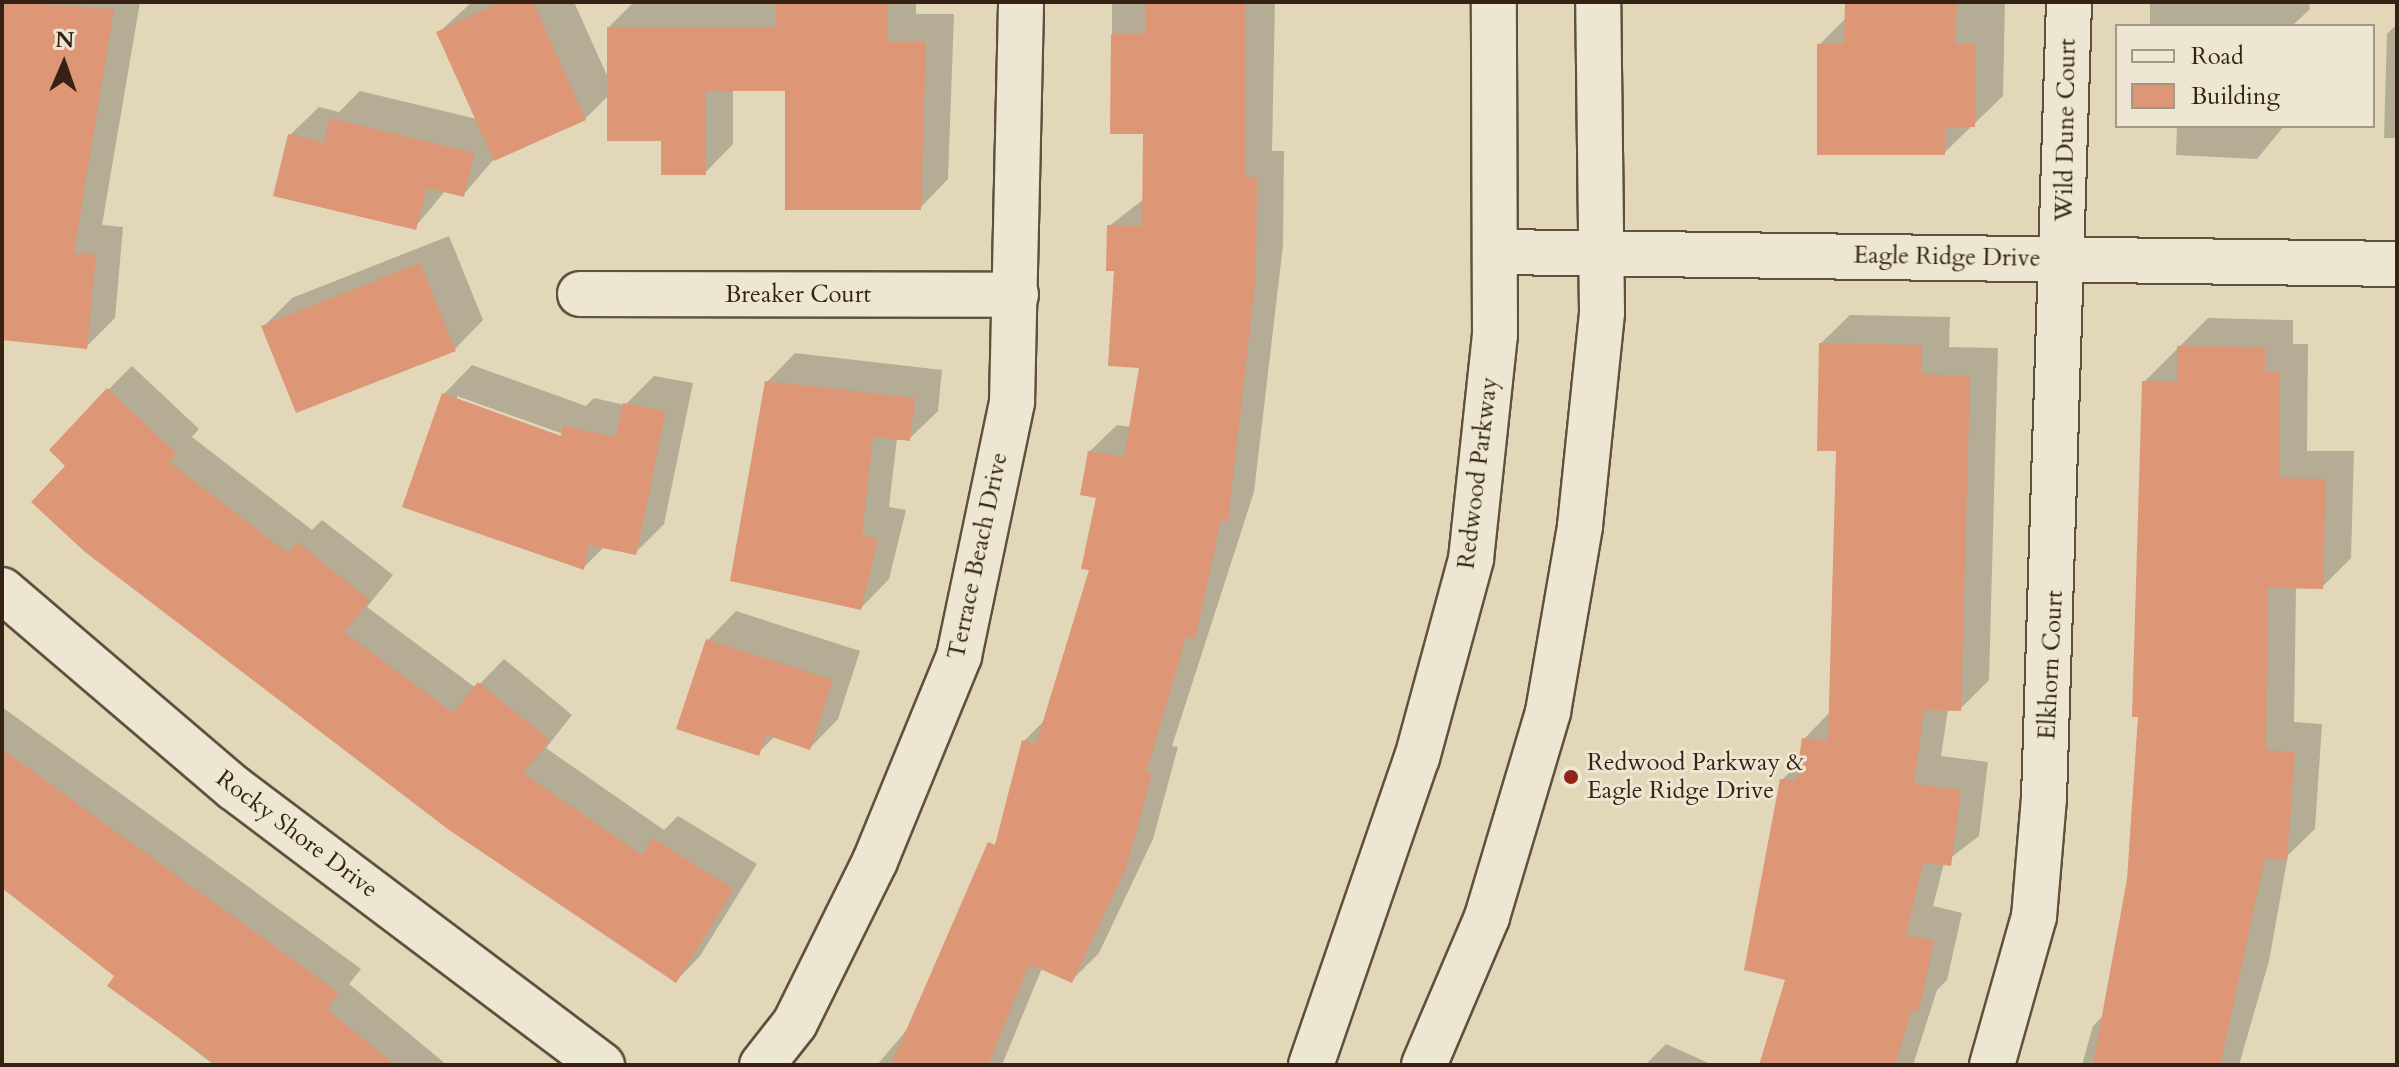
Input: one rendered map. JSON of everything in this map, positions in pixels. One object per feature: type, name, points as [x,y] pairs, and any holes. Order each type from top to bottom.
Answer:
[{"type":"street","name":"Terrace Beach Drive","points":[[762,1065],[795,1023],[875,861],[959,656],[1012,402],[1021,2]]},
{"type":"street","name":"Redwood Parkway","points":[[1311,1065],[1417,758],[1471,559],[1495,335],[1494,2]]},
{"type":"street","points":[[1424,1065],[1487,917],[1548,712],[1580,526],[1602,254],[1598,2]]},
{"type":"street","name":"Wild Dune Court","points":[[2063,259],[2069,2]]},
{"type":"street","name":"Eagle Ridge Drive","points":[[1496,252],[2397,264]]},
{"type":"street","name":"Elkhorn Court","points":[[1992,1065],[2035,902],[2053,648],[2063,259]]},
{"type":"street","name":"Breaker Court","points":[[580,294],[1016,295]]},
{"type":"street","name":"Rocky Shore Drive","points":[[2,590],[234,788],[602,1065]]},
{"type":"building","points":[[2,2],[114,9],[74,253],[96,255],[87,349],[2,340]]},
{"type":"building","points":[[502,2],[533,2],[586,120],[494,161],[436,32]]},
{"type":"building","points":[[776,2],[888,2],[888,42],[926,42],[921,210],[785,210],[785,91],[706,91],[706,175],[661,175],[661,141],[607,141],[607,27],[776,27]]},
{"type":"building","points":[[1146,2],[1245,2],[1245,177],[1257,177],[1256,274],[1228,522],[1221,520],[1195,639],[1186,637],[1146,773],[1152,774],[1126,868],[1072,983],[1029,964],[988,1065],[891,1065],[988,842],[995,845],[1022,740],[1036,744],[1089,570],[1081,569],[1096,498],[1080,495],[1088,451],[1124,457],[1139,368],[1108,366],[1114,271],[1106,271],[1107,225],[1142,226],[1143,134],[1110,134],[1111,34],[1146,34]]},
{"type":"building","points":[[1845,2],[1957,2],[1955,44],[1976,44],[1975,127],[1945,127],[1945,155],[1817,155],[1817,44],[1844,44]]},
{"type":"building","points":[[330,118],[474,153],[464,197],[427,188],[416,230],[273,196],[288,134],[324,143]]},
{"type":"building","points":[[420,263],[456,351],[296,413],[261,326]]},
{"type":"building","points":[[1819,343],[1922,345],[1921,374],[1970,376],[1961,711],[1924,710],[1914,784],[1961,790],[1951,866],[1923,863],[1906,935],[1934,941],[1919,1011],[1912,1009],[1895,1065],[1759,1065],[1785,980],[1744,970],[1780,779],[1796,781],[1802,738],[1828,741],[1836,451],[1817,451]]},
{"type":"building","points":[[2177,346],[2265,347],[2265,372],[2280,372],[2279,478],[2326,479],[2323,589],[2268,588],[2266,750],[2295,752],[2287,860],[2265,858],[2220,1065],[2093,1065],[2127,879],[2138,717],[2132,717],[2142,381],[2177,382]]},
{"type":"building","points":[[765,381],[915,398],[910,441],[873,437],[862,535],[878,539],[861,610],[730,581]]},
{"type":"building","points":[[107,388],[177,454],[169,462],[288,553],[297,542],[370,600],[344,632],[453,713],[478,682],[550,740],[523,773],[642,855],[652,838],[734,889],[676,983],[449,830],[85,552],[31,502],[65,466],[49,450]]},
{"type":"building","points":[[442,393],[561,436],[563,426],[616,437],[623,403],[666,411],[636,555],[588,545],[584,570],[402,507]]},
{"type":"building","points":[[706,639],[833,680],[810,750],[766,735],[759,756],[676,729]]},
{"type":"building","points":[[2,749],[339,993],[327,1009],[395,1065],[217,1065],[107,986],[114,976],[2,888]]},
{"type":"place","name":"Redwood Parkway & Eagle Ridge Drive","points":[[1571,777]]}]
